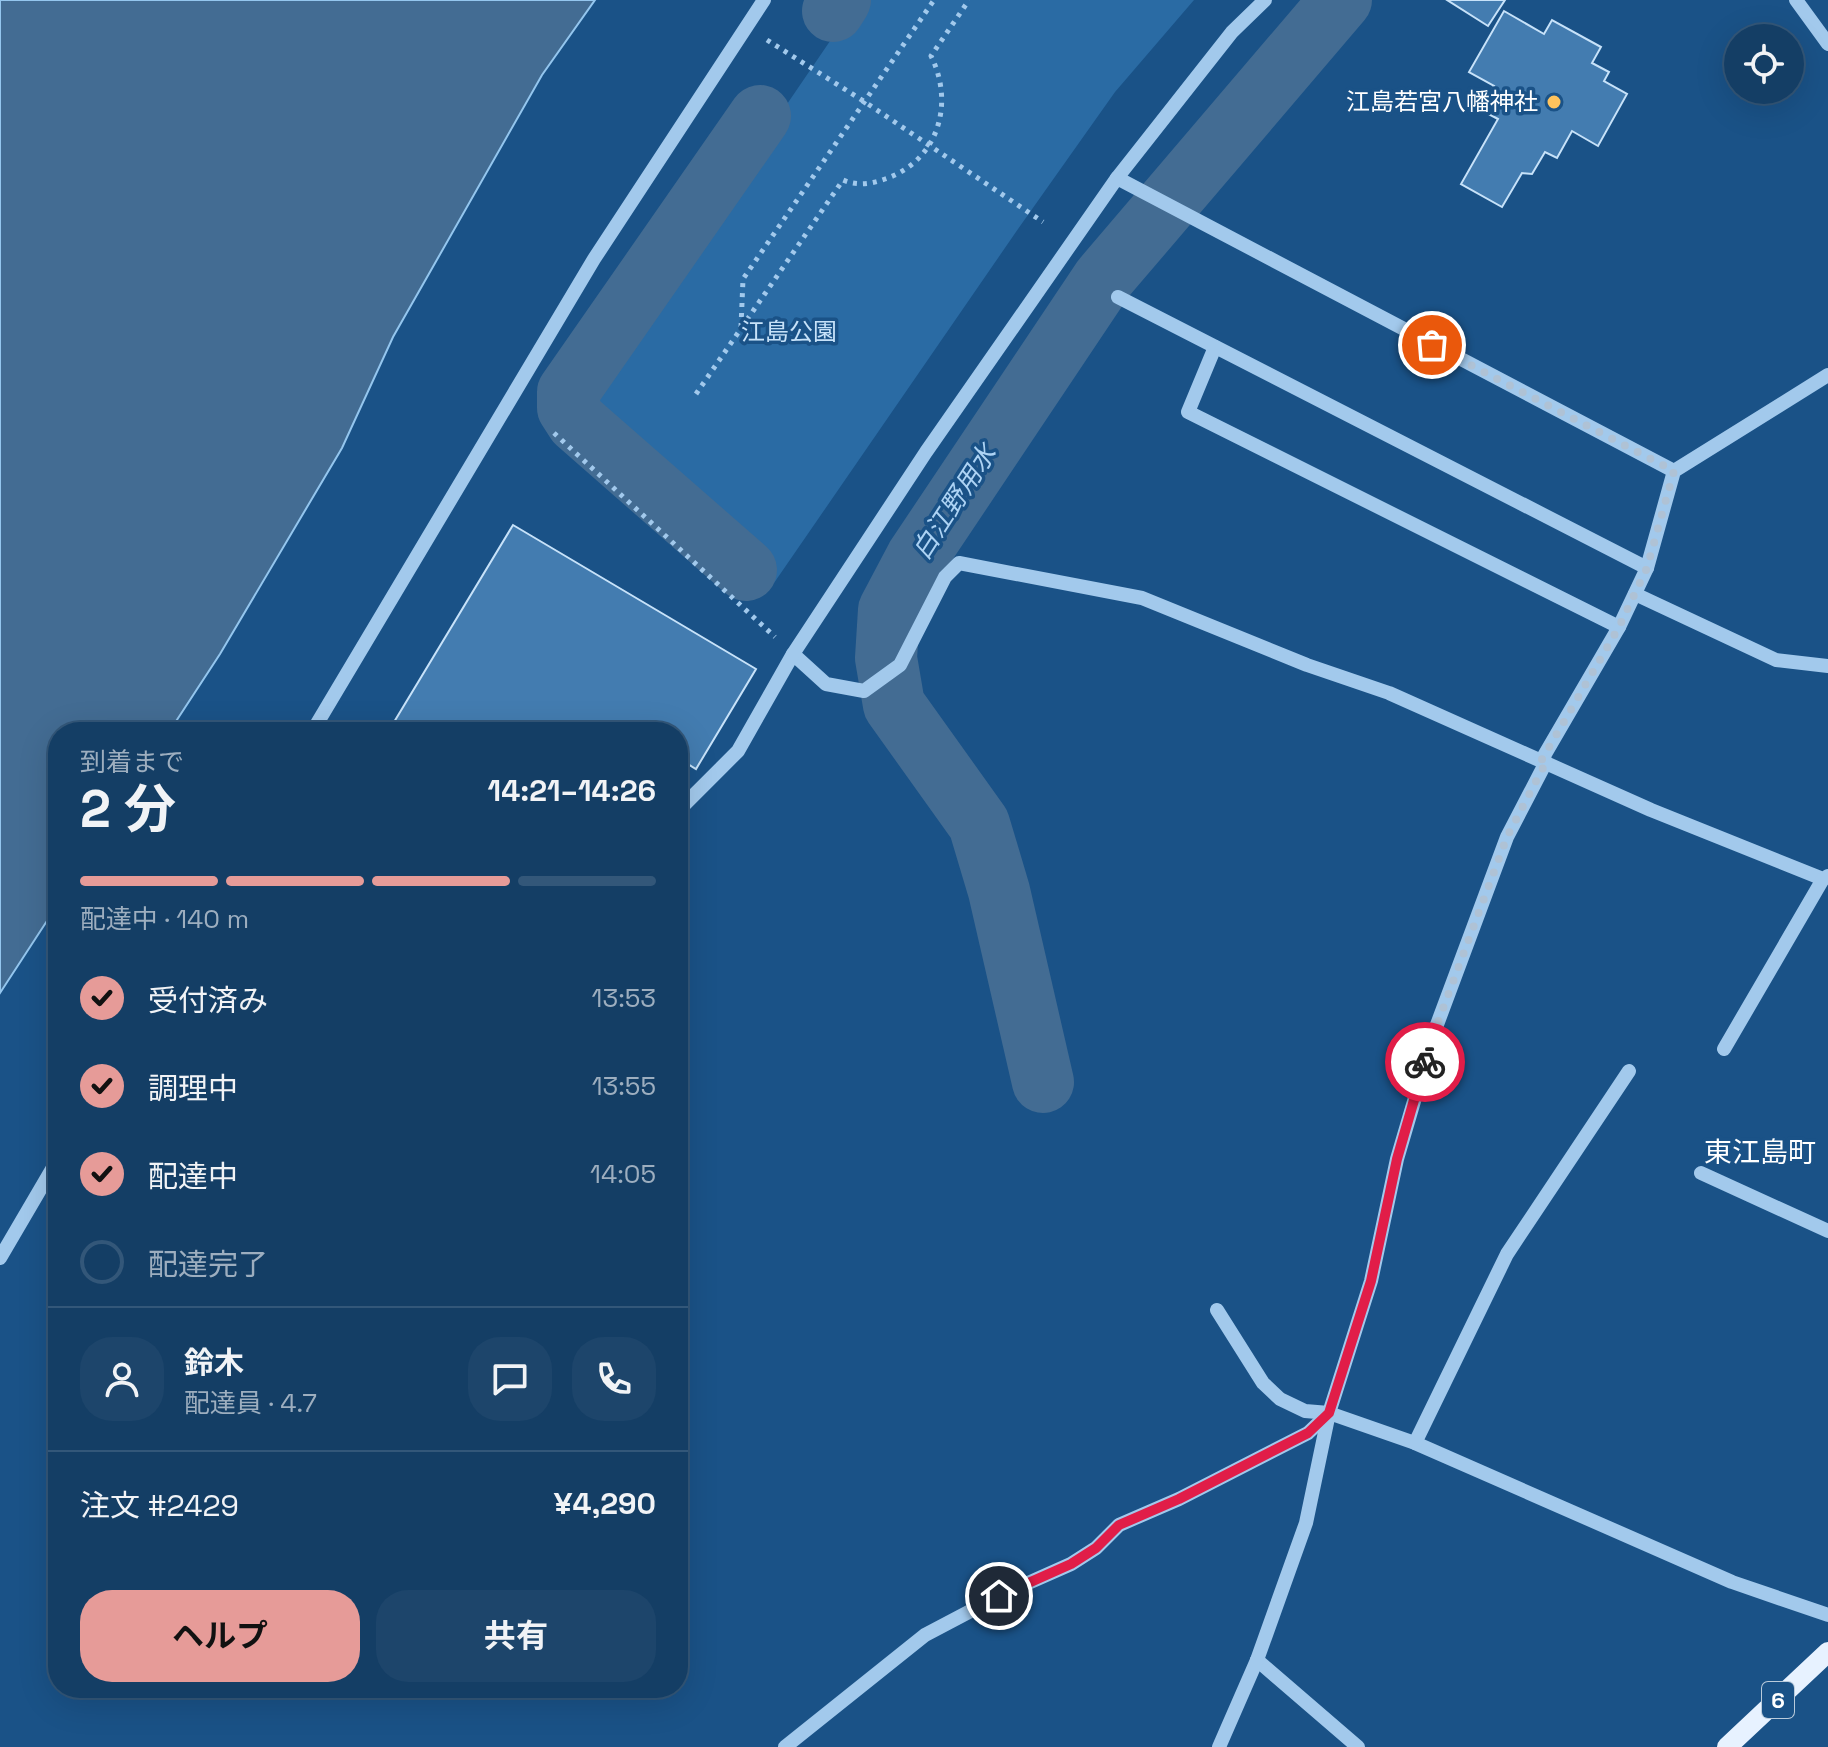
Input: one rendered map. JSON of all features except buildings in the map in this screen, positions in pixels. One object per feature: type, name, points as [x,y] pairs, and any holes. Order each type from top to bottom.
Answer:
[{"type":"main road","name":"6","points":[[1727,1747],[1828,1652]]},
{"type":"street","points":[[318,722],[594,259],[764,0]]},
{"type":"street","points":[[688,801],[738,751],[793,654],[926,452],[1117,178],[1232,32],[1265,0]]},
{"type":"street","points":[[1796,0],[1828,44]]},
{"type":"street","points":[[1117,178],[1674,471]]},
{"type":"street","points":[[1118,297],[1647,568]]},
{"type":"street","points":[[1215,347],[1188,412],[1619,627]]},
{"type":"street","points":[[1219,1747],[1257,1660],[1306,1523],[1329,1413],[1371,1281],[1397,1159],[1435,1030],[1507,837],[1544,762],[1619,627],[1647,568],[1674,471],[1828,375]]},
{"type":"street","points":[[793,654],[826,684],[864,691],[900,665],[945,577],[959,563],[1142,598],[1307,665],[1389,693],[1651,810],[1825,878],[1724,1049]]},
{"type":"street","points":[[1635,594],[1776,660],[1828,666]]},
{"type":"street","points":[[1415,1443],[1507,1254],[1629,1071]]},
{"type":"street","points":[[1701,1173],[1828,1231]]},
{"type":"street","points":[[0,1258],[48,1176]]},
{"type":"street","points":[[1217,1310],[1263,1383],[1280,1399],[1305,1411],[1329,1413],[1415,1443],[1732,1582],[1828,1615]]},
{"type":"street","points":[[785,1747],[925,1635],[999,1596],[1071,1564],[1096,1548],[1119,1525],[1179,1499],[1308,1433],[1329,1413]]},
{"type":"street","points":[[1257,1660],[1358,1747]]},
{"type":"path","points":[[741,328],[743,279],[934,0]]},
{"type":"path","points":[[696,394],[843,180],[870,184],[890,178],[918,161],[931,145],[939,122],[942,91],[938,70],[931,56],[969,0]]},
{"type":"path","points":[[746,28],[931,145],[1043,222]]},
{"type":"path","points":[[554,433],[793,654]]},
{"type":"green space","name":"江島公園","points":[[858,0],[1194,0],[1115,92],[774,583],[581,406]]},
{"type":"shaded area","points":[[0,0],[595,0],[542,75],[393,337],[342,448],[220,654],[176,722],[48,722],[48,919],[0,993]]},
{"type":"waterway","points":[[833,11],[840,0]]},
{"type":"waterway","name":"白江野用水","points":[[1043,1082],[999,891],[979,824],[894,705],[886,658],[889,610],[917,557],[1103,279],[1341,0]]},
{"type":"waterway","points":[[746,570],[577,422],[568,408],[568,392],[760,116]]},
{"type":"way so far","points":[[1425,1062],[1507,837],[1546,762],[1541,761],[1619,627],[1647,568],[1674,471],[1432,345]]},
{"type":"place","name":"江島若宮八幡神社","points":[[1554,102]]},
{"type":"district","name":"東江島町","points":[[1760,1152]]},
{"type":"route","points":[[999,1596],[1071,1564],[1096,1548],[1119,1525],[1179,1499],[1308,1433],[1329,1413],[1371,1281],[1397,1159],[1425,1062]]}]
